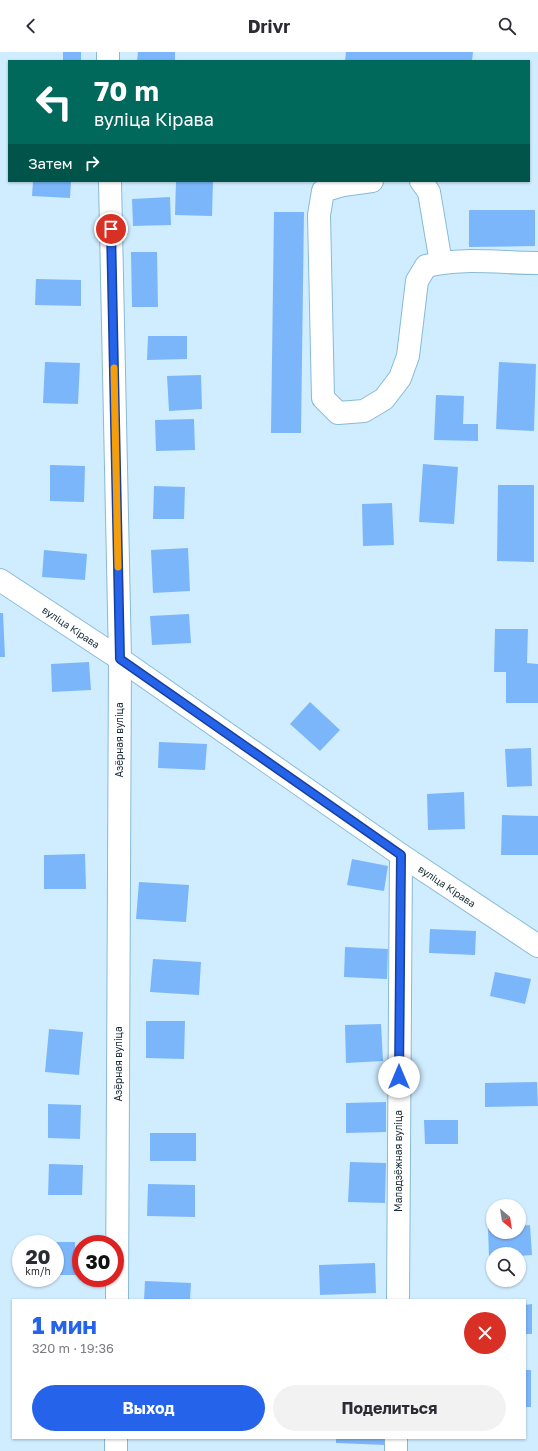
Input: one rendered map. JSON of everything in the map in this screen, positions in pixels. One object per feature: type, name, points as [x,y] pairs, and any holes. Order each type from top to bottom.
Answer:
[{"type":"main road","name":"Азёрная вуліца","points":[[110,182],[120,659],[117,1299]]},
{"type":"main road","points":[[365,182],[343,185],[323,191],[319,215],[323,398],[338,413],[364,411],[384,399],[400,378],[408,356],[417,281],[426,266],[441,263],[469,262],[538,264]]},
{"type":"main road","points":[[422,182],[429,192],[441,263]]},
{"type":"main road","name":"вуліца Кірава","points":[[0,580],[120,659],[401,855],[538,946]]},
{"type":"main road","name":"Маладзёжная вуліца","points":[[398,1299],[401,855]]},
{"type":"main road","points":[[116,1439],[116,1451]]},
{"type":"main road","points":[[396,1439],[396,1451]]},
{"type":"building","points":[[63,52],[81,52],[81,60],[63,60]]},
{"type":"building","points":[[138,52],[175,52],[175,60],[137,60]]},
{"type":"building","points":[[346,52],[473,52],[472,60],[345,60]]},
{"type":"building","points":[[33,182],[71,182],[70,198],[32,196]]},
{"type":"building","points":[[176,182],[213,182],[212,216],[175,215]]},
{"type":"building","points":[[170,197],[171,225],[133,226],[132,199]]},
{"type":"building","points":[[469,210],[535,210],[535,246],[469,247]]},
{"type":"building","points":[[274,212],[304,212],[301,433],[271,433]]},
{"type":"building","points":[[131,252],[157,252],[158,307],[132,307]]},
{"type":"building","points":[[36,279],[81,280],[81,306],[35,305]]},
{"type":"building","points":[[148,336],[187,336],[187,359],[147,360]]},
{"type":"building","points":[[45,362],[80,363],[78,404],[43,403]]},
{"type":"building","points":[[499,362],[536,364],[534,431],[496,429]]},
{"type":"building","points":[[201,375],[202,409],[169,411],[167,376]]},
{"type":"building","points":[[436,395],[464,396],[463,424],[478,424],[478,441],[434,440]]},
{"type":"building","points":[[194,419],[195,450],[156,451],[155,420]]},
{"type":"building","points":[[423,464],[458,467],[454,524],[419,522]]},
{"type":"building","points":[[50,465],[85,466],[84,502],[50,501]]},
{"type":"building","points":[[498,485],[534,485],[534,562],[497,561]]},
{"type":"building","points":[[154,486],[185,487],[184,519],[153,519]]},
{"type":"building","points":[[392,503],[394,545],[363,546],[362,504]]},
{"type":"building","points":[[188,548],[190,591],[153,593],[151,550]]},
{"type":"building","points":[[44,550],[87,554],[85,580],[42,577]]},
{"type":"building","points":[[0,613],[3,613],[5,657],[0,657]]},
{"type":"building","points":[[189,614],[191,643],[152,645],[150,616]]},
{"type":"building","points":[[495,629],[528,629],[527,663],[538,664],[538,703],[506,703],[506,672],[494,672]]},
{"type":"building","points":[[89,662],[91,690],[52,692],[51,664]]},
{"type":"building","points":[[310,702],[340,730],[320,751],[290,724]]},
{"type":"building","points":[[159,742],[207,744],[205,770],[158,768]]},
{"type":"building","points":[[531,748],[532,786],[507,787],[505,749]]},
{"type":"building","points":[[464,792],[465,829],[428,830],[427,794]]},
{"type":"building","points":[[502,815],[538,816],[538,855],[501,855]]},
{"type":"building","points":[[85,854],[86,889],[44,889],[44,855]]},
{"type":"building","points":[[352,859],[388,866],[384,891],[347,885]]},
{"type":"building","points":[[139,882],[189,885],[186,922],[136,919]]},
{"type":"building","points":[[430,929],[476,931],[475,955],[429,953]]},
{"type":"building","points":[[345,947],[388,949],[387,979],[344,977]]},
{"type":"building","points":[[153,959],[201,962],[199,995],[150,992]]},
{"type":"building","points":[[495,972],[531,979],[525,1004],[490,996]]},
{"type":"building","points":[[146,1021],[185,1021],[184,1059],[146,1058]]},
{"type":"building","points":[[381,1024],[383,1061],[346,1063],[345,1025]]},
{"type":"building","points":[[49,1029],[83,1032],[79,1075],[45,1072]]},
{"type":"building","points":[[537,1082],[538,1106],[485,1107],[485,1083]]},
{"type":"building","points":[[386,1102],[386,1132],[346,1133],[346,1103]]},
{"type":"building","points":[[48,1104],[81,1105],[80,1139],[48,1138]]},
{"type":"building","points":[[424,1120],[458,1120],[458,1144],[425,1144]]},
{"type":"building","points":[[150,1133],[196,1133],[196,1161],[150,1161]]},
{"type":"building","points":[[350,1162],[386,1163],[385,1203],[348,1202]]},
{"type":"building","points":[[49,1164],[83,1165],[82,1195],[48,1195]]},
{"type":"building","points":[[148,1184],[195,1185],[195,1217],[147,1216]]},
{"type":"building","points":[[526,1225],[530,1225],[532,1255],[526,1255],[526,1247],[489,1247],[488,1239],[526,1239]]},
{"type":"building","points":[[64,1242],[72,1242],[72,1275],[64,1275]]},
{"type":"building","points":[[375,1263],[376,1293],[320,1295],[319,1265]]},
{"type":"building","points":[[145,1281],[191,1283],[190,1299],[144,1299]]},
{"type":"building","points":[[532,1304],[532,1334],[526,1334],[526,1305]]},
{"type":"building","points":[[526,1370],[531,1370],[531,1407],[526,1407]]},
{"type":"building","points":[[336,1439],[386,1439],[386,1445],[336,1443]]},
{"type":"slow traffic","points":[[114,368],[118,567]]},
{"type":"route","points":[[111,229],[120,659],[401,855],[399,1077]]}]
